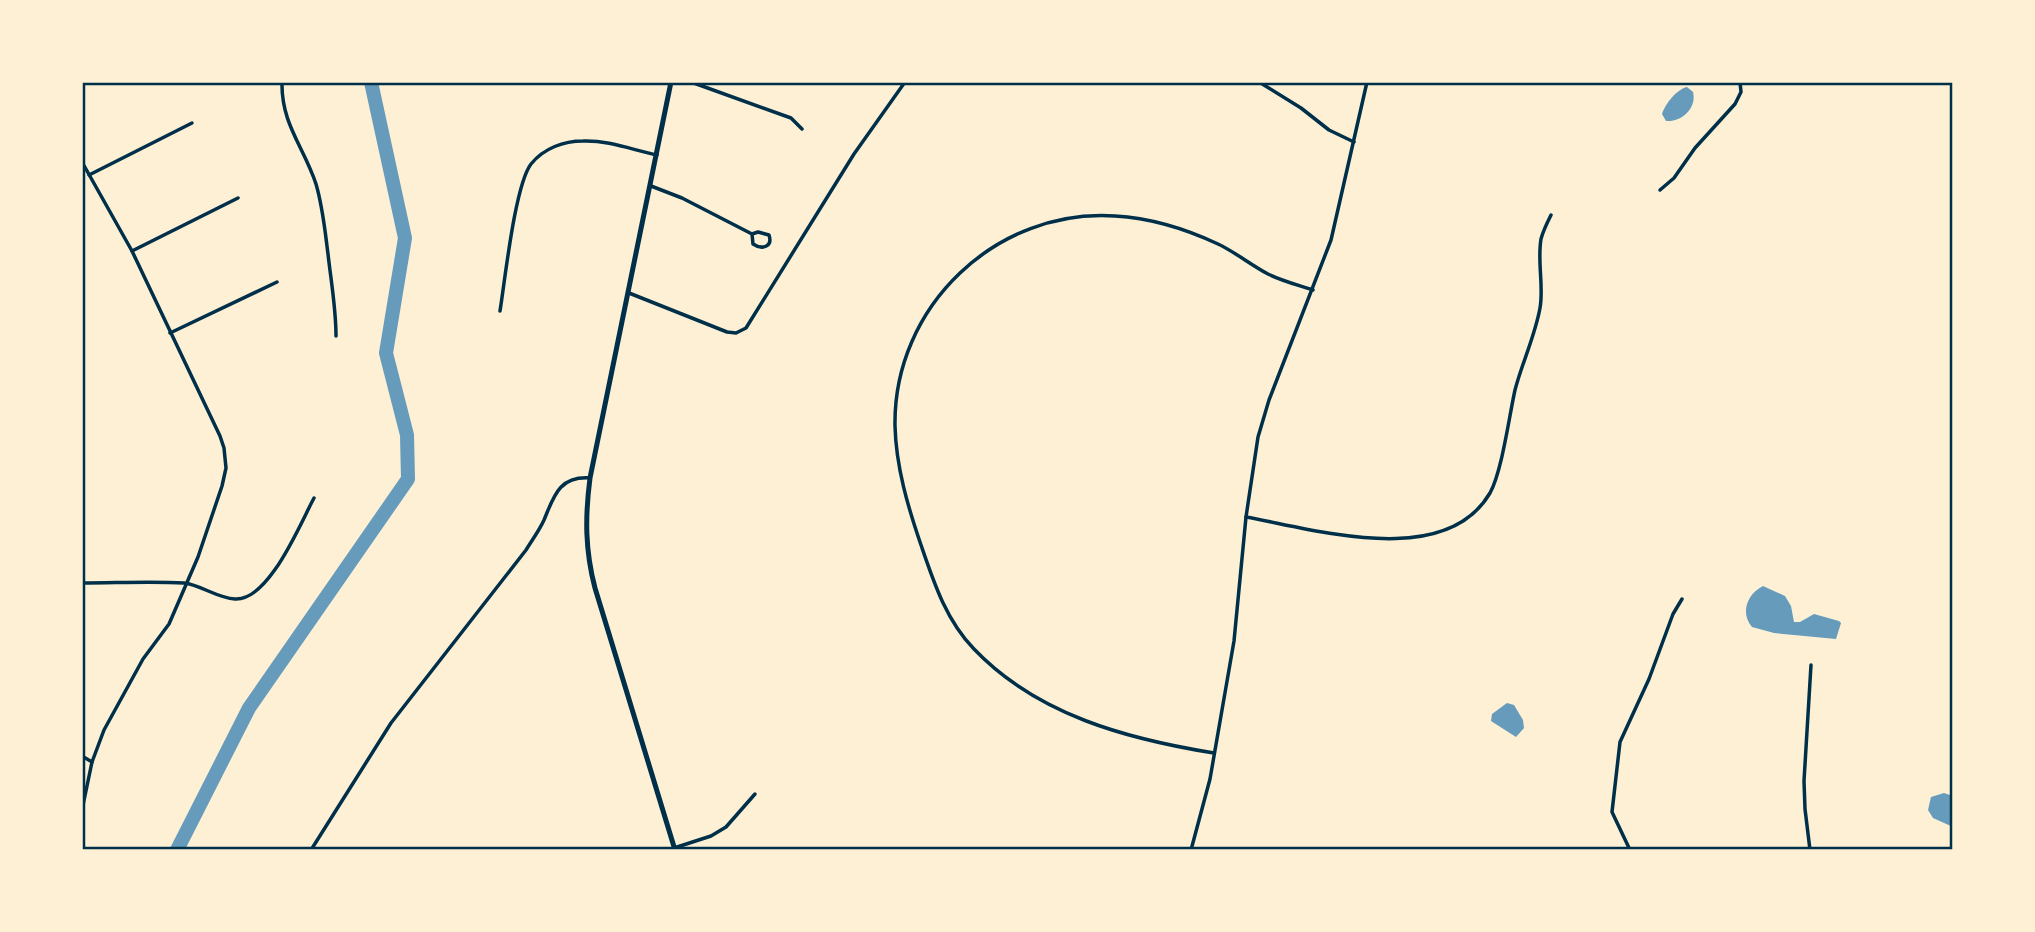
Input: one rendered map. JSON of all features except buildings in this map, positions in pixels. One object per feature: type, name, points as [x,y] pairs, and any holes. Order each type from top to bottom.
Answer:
[{"type":"main road","points":[[671,82],[590,478],[585,525],[590,571],[674,849]]},
{"type":"street","points":[[282,82],[282,100],[287,122],[315,182],[324,214],[336,336]]},
{"type":"street","points":[[691,82],[791,118],[802,129]]},
{"type":"street","points":[[629,293],[727,332],[736,333],[746,328],[854,154],[905,82]]},
{"type":"street","points":[[1259,82],[1301,108],[1329,130],[1354,142]]},
{"type":"street","points":[[1191,850],[1208,791],[1238,615],[1246,517],[1264,413],[1334,229],[1367,82]]},
{"type":"street","points":[[1660,190],[1674,178],[1695,148],[1735,104],[1741,92],[1740,82]]},
{"type":"street","points":[[89,175],[192,123]]},
{"type":"street","points":[[500,311],[521,190],[531,164],[558,145],[585,141],[598,141],[657,155]]},
{"type":"street","points":[[82,162],[132,250],[220,436],[226,459],[222,486],[187,583],[169,624],[143,659],[118,701],[98,744],[82,810]]},
{"type":"street","points":[[651,186],[682,198],[752,234],[758,232],[769,235],[769,245],[764,248],[753,244],[752,234]]},
{"type":"street","points":[[132,250],[238,198]]},
{"type":"street","points":[[1214,752],[1142,740],[1086,721],[1012,683],[968,642],[942,602],[910,509],[897,452],[896,411],[901,379],[922,325],[955,277],[996,244],[1033,226],[1052,221],[1104,215],[1153,221],[1213,242],[1268,274],[1313,290]]},
{"type":"street","points":[[1246,517],[1344,534],[1398,538],[1437,533],[1476,510],[1493,485],[1515,392],[1539,313],[1542,300],[1541,242],[1551,215]]},
{"type":"street","points":[[170,333],[277,282]]},
{"type":"street","points":[[311,850],[391,723],[526,550],[557,491],[575,478],[590,478]]},
{"type":"street","points":[[82,583],[187,583],[238,599],[252,596],[262,587],[286,553],[314,498]]},
{"type":"street","points":[[1630,850],[1612,812],[1620,742],[1649,679],[1673,614],[1682,599]]},
{"type":"street","points":[[1810,850],[1804,781],[1811,665]]},
{"type":"street","points":[[82,756],[92,762]]},
{"type":"street","points":[[674,849],[726,827],[755,794]]},
{"type":"water","points":[[1687,87],[1693,92],[1694,98],[1687,113],[1678,119],[1666,121],[1662,114],[1666,106],[1675,94]]},
{"type":"water","points":[[1763,586],[1785,596],[1791,606],[1794,622],[1800,622],[1814,614],[1839,621],[1841,623],[1836,639],[1774,633],[1752,627],[1746,616],[1747,604],[1757,589]]},
{"type":"water","points":[[1507,703],[1514,705],[1523,720],[1524,728],[1516,737],[1491,721],[1492,714]]},
{"type":"water","points":[[1944,793],[1953,796],[1953,827],[1933,818],[1928,810],[1931,797]]},
{"type":"waterway","points":[[177,850],[249,708],[408,479],[407,435],[386,353],[405,238],[371,82]]}]
